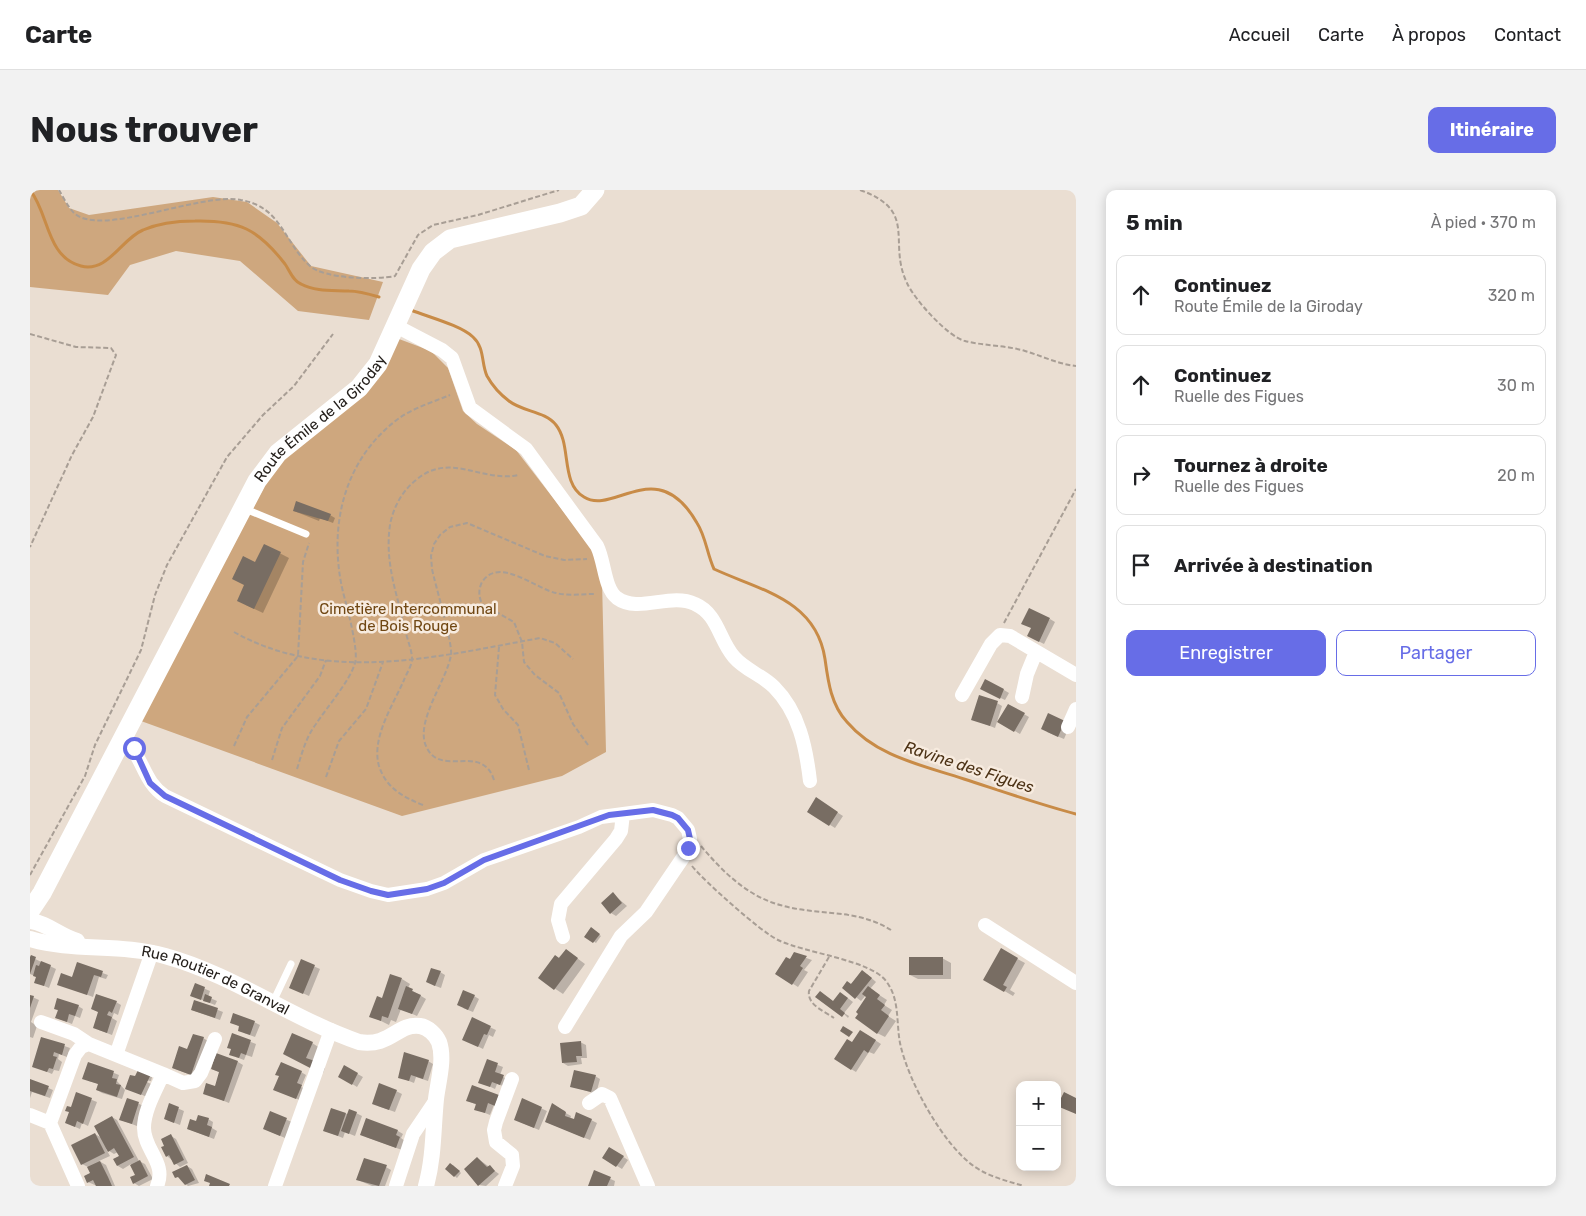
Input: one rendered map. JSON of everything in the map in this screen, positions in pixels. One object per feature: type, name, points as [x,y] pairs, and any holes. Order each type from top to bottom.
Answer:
[{"type":"main road","name":"Route Émile de la Giroday","points":[[30,911],[42,893],[257,481],[278,453],[359,388],[378,364],[421,268],[433,252],[450,239],[560,213],[581,206],[595,190]]},
{"type":"street","points":[[396,326],[442,350],[452,358],[470,408],[526,449],[597,546],[603,559],[610,591],[618,598],[640,604],[683,600],[694,603],[712,616],[726,645],[735,658],[774,687],[788,708],[806,745],[810,781]]},
{"type":"street","points":[[962,695],[991,644],[1000,635],[1010,636],[1076,675]]},
{"type":"street","points":[[1022,697],[1027,674],[1036,652]]},
{"type":"street","points":[[1068,726],[1076,709]]},
{"type":"street","points":[[123,739],[134,748],[150,783],[165,796],[340,880],[388,895],[427,889],[505,852],[579,827],[601,817],[653,810],[678,818],[688,830],[690,839],[684,856],[646,912],[620,936],[565,1026]]},
{"type":"street","points":[[563,937],[558,915],[561,904],[616,840],[621,831],[623,814]]},
{"type":"street","points":[[42,893],[39,911],[47,926]]},
{"type":"street","name":"Rue Routier de Granval","points":[[30,921],[47,926],[70,939],[96,946]]},
{"type":"street","points":[[984,925],[1076,983]]},
{"type":"street","name":"Rue Routier de Granval","points":[[30,939],[50,943],[152,952],[184,961],[359,1042],[375,1044],[413,1026],[422,1026],[432,1032],[439,1043],[441,1060],[436,1100],[434,1142],[426,1186]]},
{"type":"street","points":[[116,1055],[152,952]]},
{"type":"street","points":[[41,1022],[74,1034],[89,1044],[183,1083],[194,1081],[201,1073],[214,1039]]},
{"type":"street","points":[[275,1186],[332,1030]]},
{"type":"street","points":[[78,1186],[50,1123],[75,1055],[81,1047],[89,1044]]},
{"type":"street","points":[[157,1186],[160,1167],[146,1140],[144,1128],[146,1115],[163,1074]]},
{"type":"street","points":[[505,1186],[512,1166],[512,1155],[496,1142],[494,1130],[512,1079]]},
{"type":"street","points":[[589,1103],[602,1094],[610,1098],[648,1186]]},
{"type":"street","points":[[396,1186],[413,1134],[436,1100]]},
{"type":"street","points":[[30,1115],[50,1123]]},
{"type":"lane","points":[[243,508],[306,534]]},
{"type":"lane","points":[[274,1002],[290,964]]},
{"type":"path","points":[[59,190],[73,212],[84,219],[96,222],[212,199],[241,200],[254,204],[274,216],[302,258],[312,268],[324,273],[380,279],[395,276],[418,235],[433,225],[478,215],[559,190]]},
{"type":"path","points":[[860,190],[878,196],[896,216],[902,268],[907,284],[925,308],[956,337],[965,341],[1025,350],[1076,366]]},
{"type":"path","points":[[30,334],[76,347],[111,348],[116,355],[93,417],[72,455],[30,547]]},
{"type":"path","points":[[30,875],[85,776],[95,745],[141,650],[155,595],[167,565],[228,457],[252,426],[294,386],[333,334]]},
{"type":"path","points":[[296,769],[310,734],[356,662],[350,615],[338,566],[338,523],[344,492],[358,460],[374,439],[399,418],[425,404],[450,395]]},
{"type":"path","points":[[423,805],[401,796],[386,782],[377,754],[379,738],[412,661],[404,622],[390,572],[387,546],[392,516],[401,496],[416,479],[441,468],[458,466],[499,477],[518,475]]},
{"type":"path","points":[[1000,635],[1076,489]]},
{"type":"path","points":[[494,780],[491,769],[486,764],[475,761],[454,762],[438,758],[426,747],[424,729],[452,654],[432,569],[431,556],[434,544],[450,527],[467,523],[544,556],[564,560],[587,559]]},
{"type":"path","points":[[234,746],[247,717],[298,656],[303,562],[309,542],[306,534]]},
{"type":"path","points":[[588,744],[573,724],[559,693],[535,675],[524,662],[522,642],[514,622],[482,604],[479,592],[480,585],[491,574],[498,572],[508,573],[557,593],[595,594]]},
{"type":"path","points":[[234,632],[252,642],[298,656],[356,662],[412,661],[540,638],[548,640],[573,659]]},
{"type":"path","points":[[499,646],[495,695],[503,709],[518,725],[529,770]]},
{"type":"path","points":[[272,760],[282,728],[320,676],[326,659]]},
{"type":"path","points":[[326,777],[340,741],[366,708],[383,662]]},
{"type":"path","points":[[688,830],[714,862],[741,886],[762,899],[797,908],[858,916],[870,919],[891,930]]},
{"type":"path","points":[[684,856],[696,870],[770,935],[786,943],[868,968],[886,981],[896,1005],[900,1040],[905,1062],[914,1083],[953,1148],[975,1167],[998,1179],[1024,1186]]},
{"type":"path","points":[[828,957],[809,991],[808,997],[810,1002],[834,1018]]},
{"type":"green space","points":[[30,190],[58,190],[69,208],[89,215],[213,197],[247,202],[277,223],[311,266],[383,282],[369,320],[298,311],[240,261],[176,251],[130,265],[108,295],[30,287]]},
{"type":"green space","name":"Cimetière Intercommunal de Bois Rouge","points":[[399,339],[431,351],[448,368],[463,411],[477,424],[516,450],[591,547],[602,580],[606,752],[562,776],[402,816],[141,721],[273,470]]},
{"type":"building","points":[[296,501],[331,514],[328,521],[293,511]]},
{"type":"building","points":[[264,544],[281,552],[254,609],[237,601],[244,585],[232,579],[243,556],[255,562]]},
{"type":"building","points":[[1029,608],[1050,618],[1039,642],[1027,636],[1031,628],[1021,624]]},
{"type":"building","points":[[985,679],[1004,689],[1000,699],[980,689]]},
{"type":"building","points":[[979,695],[998,701],[990,726],[971,720]]},
{"type":"building","points":[[1008,704],[1025,713],[1014,732],[997,722]]},
{"type":"building","points":[[1048,713],[1065,721],[1058,737],[1041,729]]},
{"type":"building","points":[[816,797],[838,812],[829,826],[807,812]]},
{"type":"building","points":[[613,892],[622,903],[610,914],[601,903]]},
{"type":"building","points":[[591,927],[600,934],[593,943],[584,937]]},
{"type":"building","points":[[1001,948],[1018,958],[1003,985],[1007,987],[1004,992],[983,980]]},
{"type":"building","points":[[566,949],[578,958],[554,990],[538,978],[555,955],[559,958]]},
{"type":"building","points":[[794,952],[807,956],[800,966],[803,968],[792,985],[775,974],[786,957],[790,959]]},
{"type":"building","points":[[31,955],[36,957],[30,974],[30,957]]},
{"type":"building","points":[[909,957],[943,957],[943,975],[909,975]]},
{"type":"building","points":[[301,959],[315,965],[303,994],[289,988]]},
{"type":"building","points":[[41,961],[51,965],[44,986],[34,983],[36,977],[33,976],[36,965],[39,966]]},
{"type":"building","points":[[77,962],[103,971],[101,977],[94,975],[87,995],[57,985],[61,973],[72,977]]},
{"type":"building","points":[[431,968],[441,971],[435,986],[426,982]]},
{"type":"building","points":[[862,970],[872,978],[855,999],[842,988],[847,981],[851,984]]},
{"type":"building","points":[[390,974],[402,978],[388,1018],[382,1016],[381,1021],[369,1017],[377,996],[382,998]]},
{"type":"building","points":[[195,983],[205,987],[201,1000],[190,996]]},
{"type":"building","points":[[406,986],[421,995],[412,1014],[398,1009]]},
{"type":"building","points":[[868,986],[880,995],[877,999],[885,1005],[881,1010],[889,1016],[877,1034],[855,1018],[858,1014],[856,1012],[866,997],[862,994]]},
{"type":"building","points":[[463,990],[475,995],[468,1010],[457,1005]]},
{"type":"building","points":[[820,991],[833,1001],[840,992],[848,998],[840,1009],[845,1013],[842,1017],[815,997]]},
{"type":"building","points":[[96,994],[117,1001],[112,1013],[109,1011],[107,1015],[112,1017],[107,1033],[93,1028],[98,1012],[91,1009]]},
{"type":"building","points":[[205,994],[212,997],[210,1003],[203,1001]]},
{"type":"building","points":[[30,995],[34,996],[30,1008]]},
{"type":"building","points":[[57,998],[79,1005],[75,1016],[69,1014],[67,1022],[55,1018],[58,1010],[54,1009]]},
{"type":"building","points":[[194,1000],[218,1008],[215,1018],[191,1010]]},
{"type":"building","points":[[233,1013],[255,1021],[250,1035],[238,1031],[239,1026],[230,1023]]},
{"type":"building","points":[[472,1017],[491,1026],[487,1035],[484,1034],[478,1047],[462,1040]]},
{"type":"building","points":[[843,1026],[853,1032],[849,1037],[840,1031]]},
{"type":"building","points":[[860,1030],[876,1040],[868,1053],[864,1050],[851,1070],[834,1059],[847,1039],[852,1042]]},
{"type":"building","points":[[232,1033],[251,1040],[246,1055],[241,1053],[239,1058],[229,1055],[231,1049],[227,1048]]},
{"type":"building","points":[[292,1033],[313,1042],[306,1058],[318,1062],[314,1070],[283,1054]]},
{"type":"building","points":[[193,1034],[204,1037],[191,1075],[172,1068],[179,1046],[187,1049]]},
{"type":"building","points":[[41,1037],[65,1044],[62,1055],[54,1052],[53,1056],[57,1057],[53,1069],[49,1068],[47,1072],[32,1067]]},
{"type":"building","points":[[581,1041],[582,1056],[576,1056],[577,1062],[562,1063],[560,1043]]},
{"type":"building","points":[[404,1052],[429,1060],[423,1079],[411,1075],[409,1081],[398,1078]]},
{"type":"building","points":[[216,1053],[238,1061],[224,1101],[203,1094],[206,1083],[215,1086],[219,1072],[211,1069]]},
{"type":"building","points":[[487,1059],[498,1063],[495,1072],[504,1075],[500,1085],[492,1082],[490,1087],[478,1083]]},
{"type":"building","points":[[88,1062],[114,1071],[112,1078],[117,1079],[116,1084],[121,1085],[117,1097],[96,1090],[98,1084],[82,1079]]},
{"type":"building","points":[[281,1062],[302,1071],[297,1083],[302,1085],[296,1099],[273,1090],[279,1076],[275,1075]]},
{"type":"building","points":[[344,1065],[358,1073],[352,1085],[338,1077]]},
{"type":"building","points":[[138,1070],[151,1074],[141,1095],[125,1089],[130,1075],[135,1076]]},
{"type":"building","points":[[574,1070],[596,1075],[591,1092],[570,1087]]},
{"type":"building","points":[[30,1079],[49,1086],[45,1096],[30,1091]]},
{"type":"building","points":[[379,1083],[397,1090],[389,1110],[372,1104]]},
{"type":"building","points":[[472,1085],[499,1095],[495,1106],[488,1103],[485,1113],[474,1110],[476,1104],[466,1101]]},
{"type":"building","points":[[76,1092],[92,1098],[83,1124],[77,1121],[75,1127],[65,1123],[69,1112],[65,1111],[67,1106],[71,1107]]},
{"type":"building","points":[[1064,1092],[1076,1098],[1076,1114],[1061,1108],[1061,1098]]},
{"type":"building","points":[[127,1098],[139,1102],[132,1124],[119,1120]]},
{"type":"building","points":[[522,1098],[542,1107],[534,1128],[514,1120]]},
{"type":"building","points":[[169,1103],[179,1107],[174,1123],[164,1119]]},
{"type":"building","points":[[552,1103],[566,1112],[565,1116],[574,1119],[576,1112],[592,1119],[584,1138],[545,1122]]},
{"type":"building","points":[[331,1108],[346,1113],[338,1136],[323,1131]]},
{"type":"building","points":[[349,1109],[357,1112],[349,1134],[341,1131]]},
{"type":"building","points":[[270,1111],[287,1118],[280,1136],[263,1129]]},
{"type":"building","points":[[198,1115],[209,1118],[207,1125],[212,1127],[209,1137],[187,1129],[190,1119],[196,1121]]},
{"type":"building","points":[[112,1116],[134,1157],[117,1166],[113,1159],[119,1156],[114,1148],[108,1152],[94,1126]]},
{"type":"building","points":[[366,1118],[398,1130],[396,1135],[400,1137],[396,1148],[360,1135]]},
{"type":"building","points":[[95,1133],[105,1153],[81,1165],[71,1145]]},
{"type":"building","points":[[171,1134],[184,1160],[174,1165],[169,1155],[166,1157],[161,1147],[164,1146],[161,1139]]},
{"type":"building","points":[[609,1147],[624,1156],[616,1167],[602,1158]]},
{"type":"building","points":[[477,1157],[487,1167],[490,1165],[495,1171],[478,1186],[464,1169]]},
{"type":"building","points":[[364,1158],[387,1165],[379,1186],[356,1180]]},
{"type":"building","points":[[140,1160],[148,1176],[133,1184],[130,1177],[135,1175],[130,1165]]},
{"type":"building","points":[[100,1161],[112,1186],[96,1186],[93,1180],[87,1183],[84,1176],[90,1173],[87,1167]]},
{"type":"building","points":[[450,1163],[460,1171],[454,1177],[445,1169]]},
{"type":"building","points":[[187,1165],[195,1180],[185,1185],[178,1177],[175,1178],[172,1172]]},
{"type":"building","points":[[594,1170],[611,1177],[607,1186],[588,1186]]},
{"type":"building","points":[[206,1174],[230,1184],[229,1186],[209,1186],[210,1183],[204,1181]]},
{"type":"waterway","name":"Ravine des Figues","points":[[30,190],[41,210],[54,244],[61,254],[81,266],[91,267],[99,265],[135,234],[155,226],[189,221],[224,222],[246,229],[266,242],[298,283],[307,287],[356,292],[379,297]]},
{"type":"waterway","name":"Ravine des Figues","points":[[411,310],[452,325],[473,337],[481,351],[487,376],[500,393],[515,405],[540,414],[556,425],[564,443],[572,483],[584,497],[596,501],[652,489],[667,492],[682,503],[697,523],[714,569],[767,591],[783,599],[798,610],[810,623],[819,639],[831,692],[837,708],[847,722],[872,744],[916,764],[1076,814]]},
{"type":"route","points":[[134,748],[150,783],[165,796],[340,880],[388,895],[409,894],[444,883],[484,860],[609,815],[653,810],[672,815],[678,818],[688,830],[690,839],[688,848]]}]
